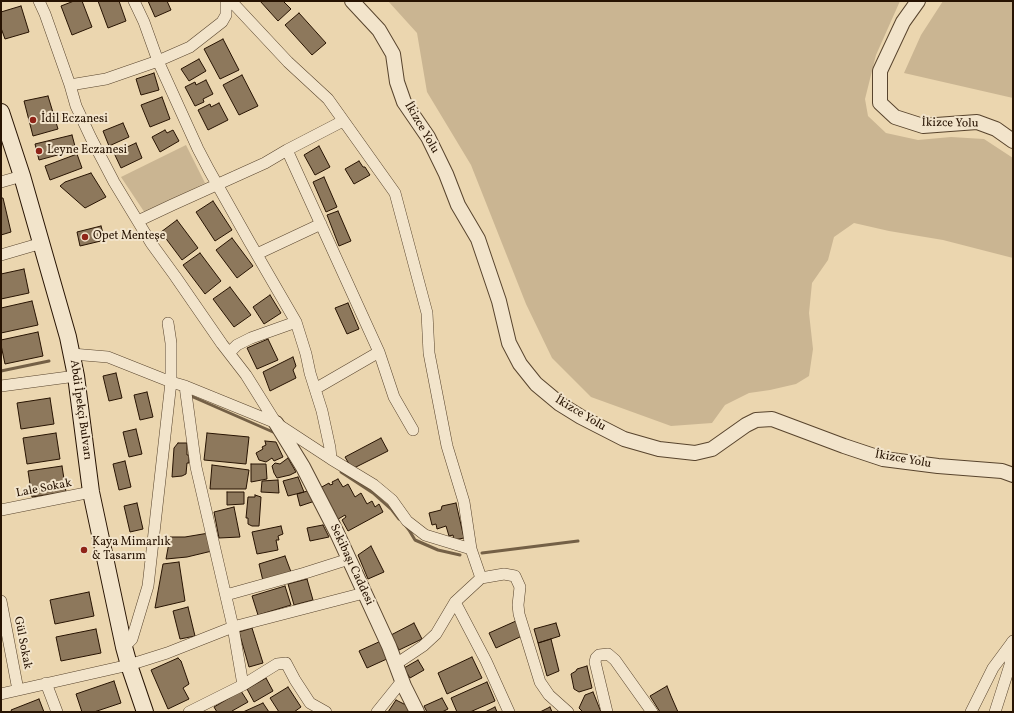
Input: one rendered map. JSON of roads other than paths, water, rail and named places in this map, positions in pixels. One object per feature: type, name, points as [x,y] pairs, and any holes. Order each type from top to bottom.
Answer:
[{"type":"main road","name":"Abdi İpekçi Bulvarı","points":[[1,112],[42,243],[68,337],[76,376],[91,492],[124,647],[145,712]]},
{"type":"street","points":[[39,1],[45,14],[76,106],[94,144],[125,202],[151,243],[246,375],[276,423]]},
{"type":"street","points":[[134,1],[144,22],[158,61],[198,149],[296,322],[322,411],[331,459]]},
{"type":"street","points":[[70,85],[106,79],[158,61],[190,47],[222,22],[226,15],[226,1]]},
{"type":"street","points":[[231,1],[288,62],[328,99],[395,193],[427,313],[429,353],[447,446],[464,502],[471,549],[481,578]]},
{"type":"street","name":"İkizce Yolu","points":[[352,1],[379,30],[393,54],[398,82],[404,102],[428,137],[446,174],[458,205],[478,239],[499,301],[509,343],[520,364],[536,384],[560,404],[581,417],[624,439],[659,449],[695,453],[712,449],[746,424],[756,420],[772,419],[883,459],[938,466],[1002,471],[1013,475]]},
{"type":"street","name":"İkizce Yolu","points":[[918,1],[903,22],[880,72],[880,103],[895,117],[923,126],[977,122],[996,128],[1013,141]]},
{"type":"street","points":[[138,221],[265,163],[343,121]]},
{"type":"street","points":[[287,150],[379,352],[394,397],[413,430]]},
{"type":"street","points":[[1,182],[22,176]]},
{"type":"street","points":[[257,254],[321,224]]},
{"type":"street","points":[[1,255],[42,243]]},
{"type":"street","points":[[229,352],[237,345],[251,338],[296,322]]},
{"type":"street","points":[[124,647],[132,640],[148,586],[171,382],[171,343],[168,323]]},
{"type":"street","points":[[315,389],[379,352]]},
{"type":"street","points":[[72,354],[108,356],[276,423],[374,485],[392,500],[407,521],[426,536],[471,549]]},
{"type":"street","points":[[1,386],[76,376]]},
{"type":"street","points":[[185,386],[196,467],[233,627],[243,685]]},
{"type":"street","name":"Sekibaşı Caddesi","points":[[276,423],[303,467],[337,533],[417,712]]},
{"type":"street","name":"Lale Sokak","points":[[1,510],[91,492]]},
{"type":"street","points":[[226,595],[349,559]]},
{"type":"street","points":[[396,664],[423,646],[436,634],[455,602],[481,578],[504,574],[515,576],[520,587],[518,606],[540,682],[549,695],[568,712]]},
{"type":"street","points":[[1,694],[129,665],[167,654],[233,627],[364,593]]},
{"type":"street","name":"Gül Sokak","points":[[1,601],[18,690]]},
{"type":"street","points":[[455,602],[486,661],[509,712]]},
{"type":"street","points":[[971,712],[993,668],[1012,641]]},
{"type":"street","points":[[995,712],[1010,665],[1012,641]]},
{"type":"street","points":[[607,712],[595,662],[599,655],[608,654],[615,660],[652,712]]},
{"type":"street","points":[[189,712],[243,685],[277,664],[286,663],[310,703],[326,712]]},
{"type":"street","points":[[377,712],[402,681]]},
{"type":"street","points":[[46,684],[57,712]]},
{"type":"waterway","points":[[1,371],[49,361]]},
{"type":"waterway","points":[[193,397],[273,432]]},
{"type":"waterway","points":[[341,472],[373,493],[392,510],[399,519]]},
{"type":"waterway","points":[[406,526],[415,540],[438,550],[460,555]]},
{"type":"waterway","points":[[482,553],[578,541]]},
{"type":"place","name":"İdil Eczanesi","points":[[33,120]]},
{"type":"place","name":"Leyne Eczanesi","points":[[39,151]]},
{"type":"place","name":"Opet Menteşe","points":[[85,237]]},
{"type":"place","name":"Kaya Mimarlık & Tasarım","points":[[84,550]]}]
